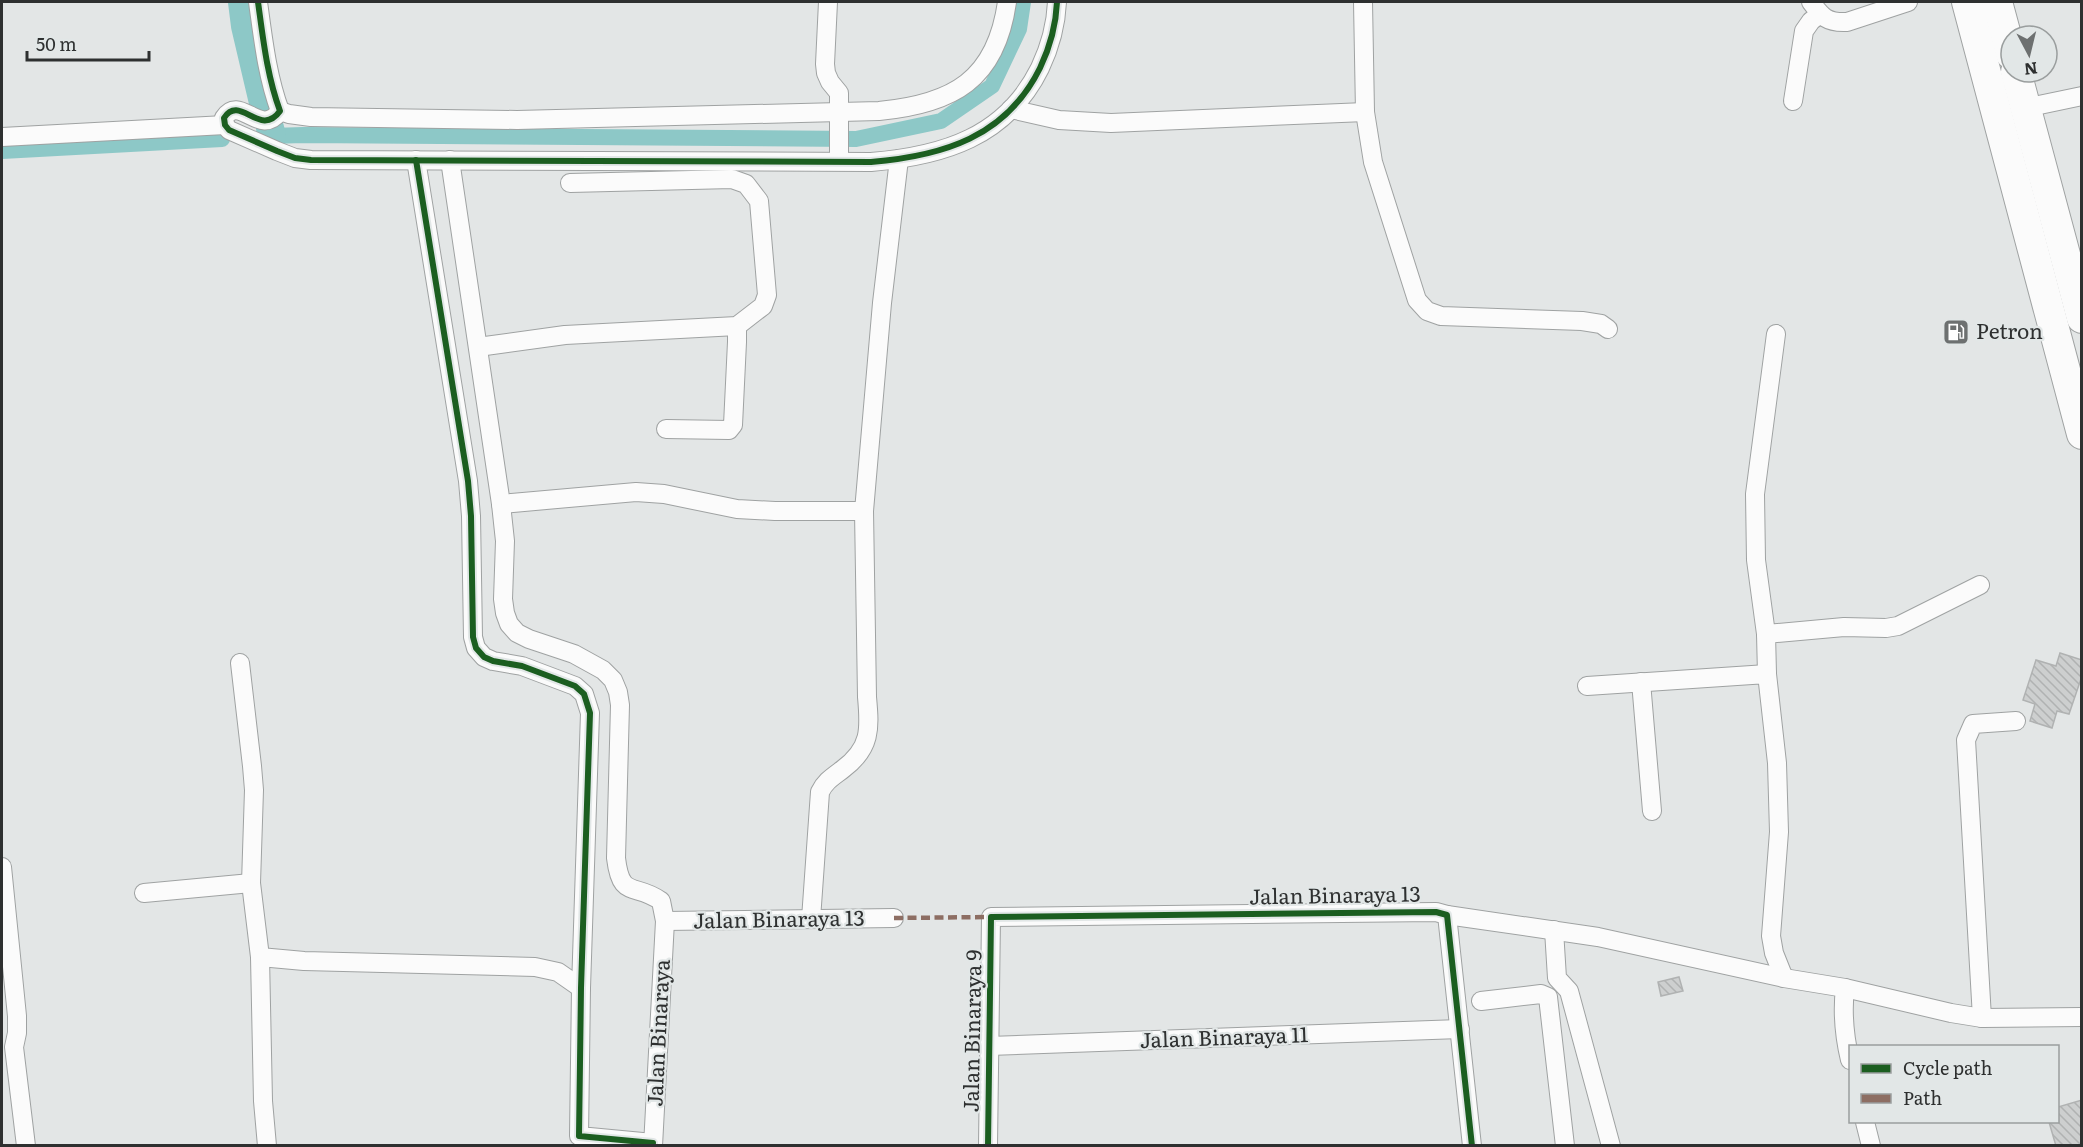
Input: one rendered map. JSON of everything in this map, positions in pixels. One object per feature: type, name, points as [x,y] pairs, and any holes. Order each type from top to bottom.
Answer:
[{"type":"highway","points":[[1968,2],[2082,434]]},
{"type":"highway","points":[[1997,2],[2003,24]]},
{"type":"highway","points":[[2019,84],[2079,300]]},
{"type":"street","points":[[258,2],[275,98],[280,111]]},
{"type":"street","points":[[828,2],[826,73],[839,93],[839,157]]},
{"type":"street","points":[[280,111],[311,117],[518,120],[840,116],[909,109],[937,100],[963,87],[985,67],[999,38],[1007,2]]},
{"type":"street","points":[[280,111],[270,120],[261,121],[243,111],[236,110],[227,113],[224,118],[225,125],[229,130],[295,158],[311,160],[839,157],[871,162],[899,159],[958,145],[994,125],[1011,109],[1030,88],[1048,51],[1057,14],[1057,2]]},
{"type":"street","points":[[1363,2],[1365,112],[1376,173],[1417,300],[1427,311],[1441,316],[1582,321],[1601,324],[1608,329]]},
{"type":"street","points":[[1793,101],[1804,31],[1811,21],[1815,8],[1831,22],[1847,22],[1908,2]]},
{"type":"street","points":[[2025,108],[2082,96]]},
{"type":"street","points":[[1011,109],[1059,120],[1111,123],[1365,112]]},
{"type":"street","points":[[2,137],[225,125]]},
{"type":"street","points":[[811,919],[819,792],[824,783],[854,761],[865,746],[870,726],[867,697],[864,511],[882,303],[899,159]]},
{"type":"street","points":[[416,160],[468,481],[471,516],[473,637],[476,648],[484,657],[493,661],[522,666],[575,686],[584,694],[590,713],[580,988],[579,1141],[653,1144]]},
{"type":"street","points":[[450,160],[501,504],[505,541],[503,599],[509,624],[517,633],[529,639],[574,654],[603,670],[613,680],[620,705],[617,871],[620,880],[627,887],[650,894],[661,901],[665,921]]},
{"type":"street","points":[[478,346],[565,335],[736,326],[763,306],[768,295],[759,201],[746,184],[732,179],[570,183]]},
{"type":"street","points":[[666,429],[720,431],[729,430],[733,425],[736,326]]},
{"type":"street","points":[[1776,334],[1755,494],[1756,560],[1766,634],[1767,674],[1777,763],[1779,832],[1771,936],[1774,953],[1784,978]]},
{"type":"street","points":[[501,504],[636,492],[664,494],[736,509],[864,511]]},
{"type":"street","points":[[1766,634],[1844,627],[1898,626],[1980,585]]},
{"type":"street","points":[[240,663],[254,790],[251,883],[260,957],[263,1101],[267,1146]]},
{"type":"street","points":[[1587,686],[1767,674]]},
{"type":"street","points":[[1641,682],[1652,811]]},
{"type":"street","points":[[1982,1018],[1966,740],[1973,724],[2016,722]]},
{"type":"street","points":[[2,867],[17,1016],[17,1034],[10,1080],[26,1146]]},
{"type":"street","points":[[144,893],[251,883]]},
{"type":"street","name":"Jalan Binaraya 13","points":[[991,917],[1436,912],[1447,915],[1472,1146]]},
{"type":"street","points":[[1447,915],[1598,937],[1982,1018],[2082,1017]]},
{"type":"street","name":"Jalan Binaraya 9","points":[[988,1146],[991,917]]},
{"type":"street","name":"Jalan Binaraya 13","points":[[665,921],[894,918]]},
{"type":"street","name":"Jalan Binaraya","points":[[653,1144],[665,921]]},
{"type":"street","points":[[1554,930],[1557,978],[1548,997],[1564,1146]]},
{"type":"street","points":[[260,957],[304,961],[541,968],[558,972],[580,988]]},
{"type":"street","points":[[1557,978],[1569,991],[1611,1146]]},
{"type":"street","points":[[1845,988],[1842,1011],[1843,1027],[1849,1052]]},
{"type":"street","points":[[1481,1001],[1541,994],[1548,997]]},
{"type":"street","name":"Jalan Binaraya 11","points":[[989,1046],[1460,1029]]},
{"type":"street","points":[[1866,1123],[1871,1146]]},
{"type":"building","points":[[2060,653],[2082,660],[2082,676],[2069,714],[2057,711],[2052,728],[2030,721],[2035,704],[2023,700],[2036,660],[2056,666]]},
{"type":"building","points":[[1679,977],[1683,991],[1661,996],[1658,982]]},
{"type":"building","points":[[2082,1100],[2082,1146],[2056,1146],[2049,1123],[2059,1123],[2059,1107]]},
{"type":"waterway","points":[[242,2],[245,26],[264,107]]},
{"type":"waterway","points":[[272,136],[856,139],[941,121],[992,86],[1019,29],[1023,2]]},
{"type":"waterway","points":[[270,128],[272,136]]},
{"type":"waterway","points":[[2,151],[222,139]]},
{"type":"marked path","points":[[894,918],[991,917]]},
{"type":"cycle path","points":[[258,2],[269,71],[280,111],[273,118],[265,120],[237,110],[230,112],[224,118],[225,125],[229,130],[295,158],[311,160],[871,162],[898,159],[947,148],[970,139],[1009,111],[1026,92],[1044,60],[1054,27],[1057,2]]},
{"type":"cycle path","points":[[416,160],[468,481],[471,516],[473,637],[476,648],[484,657],[493,661],[522,666],[575,686],[584,694],[590,713],[581,988],[579,1136],[653,1143]]},
{"type":"cycle path","points":[[988,1146],[991,917],[1436,912],[1447,915],[1472,1146]]},
{"type":"place","name":"Petron","points":[[1956,332]]}]
